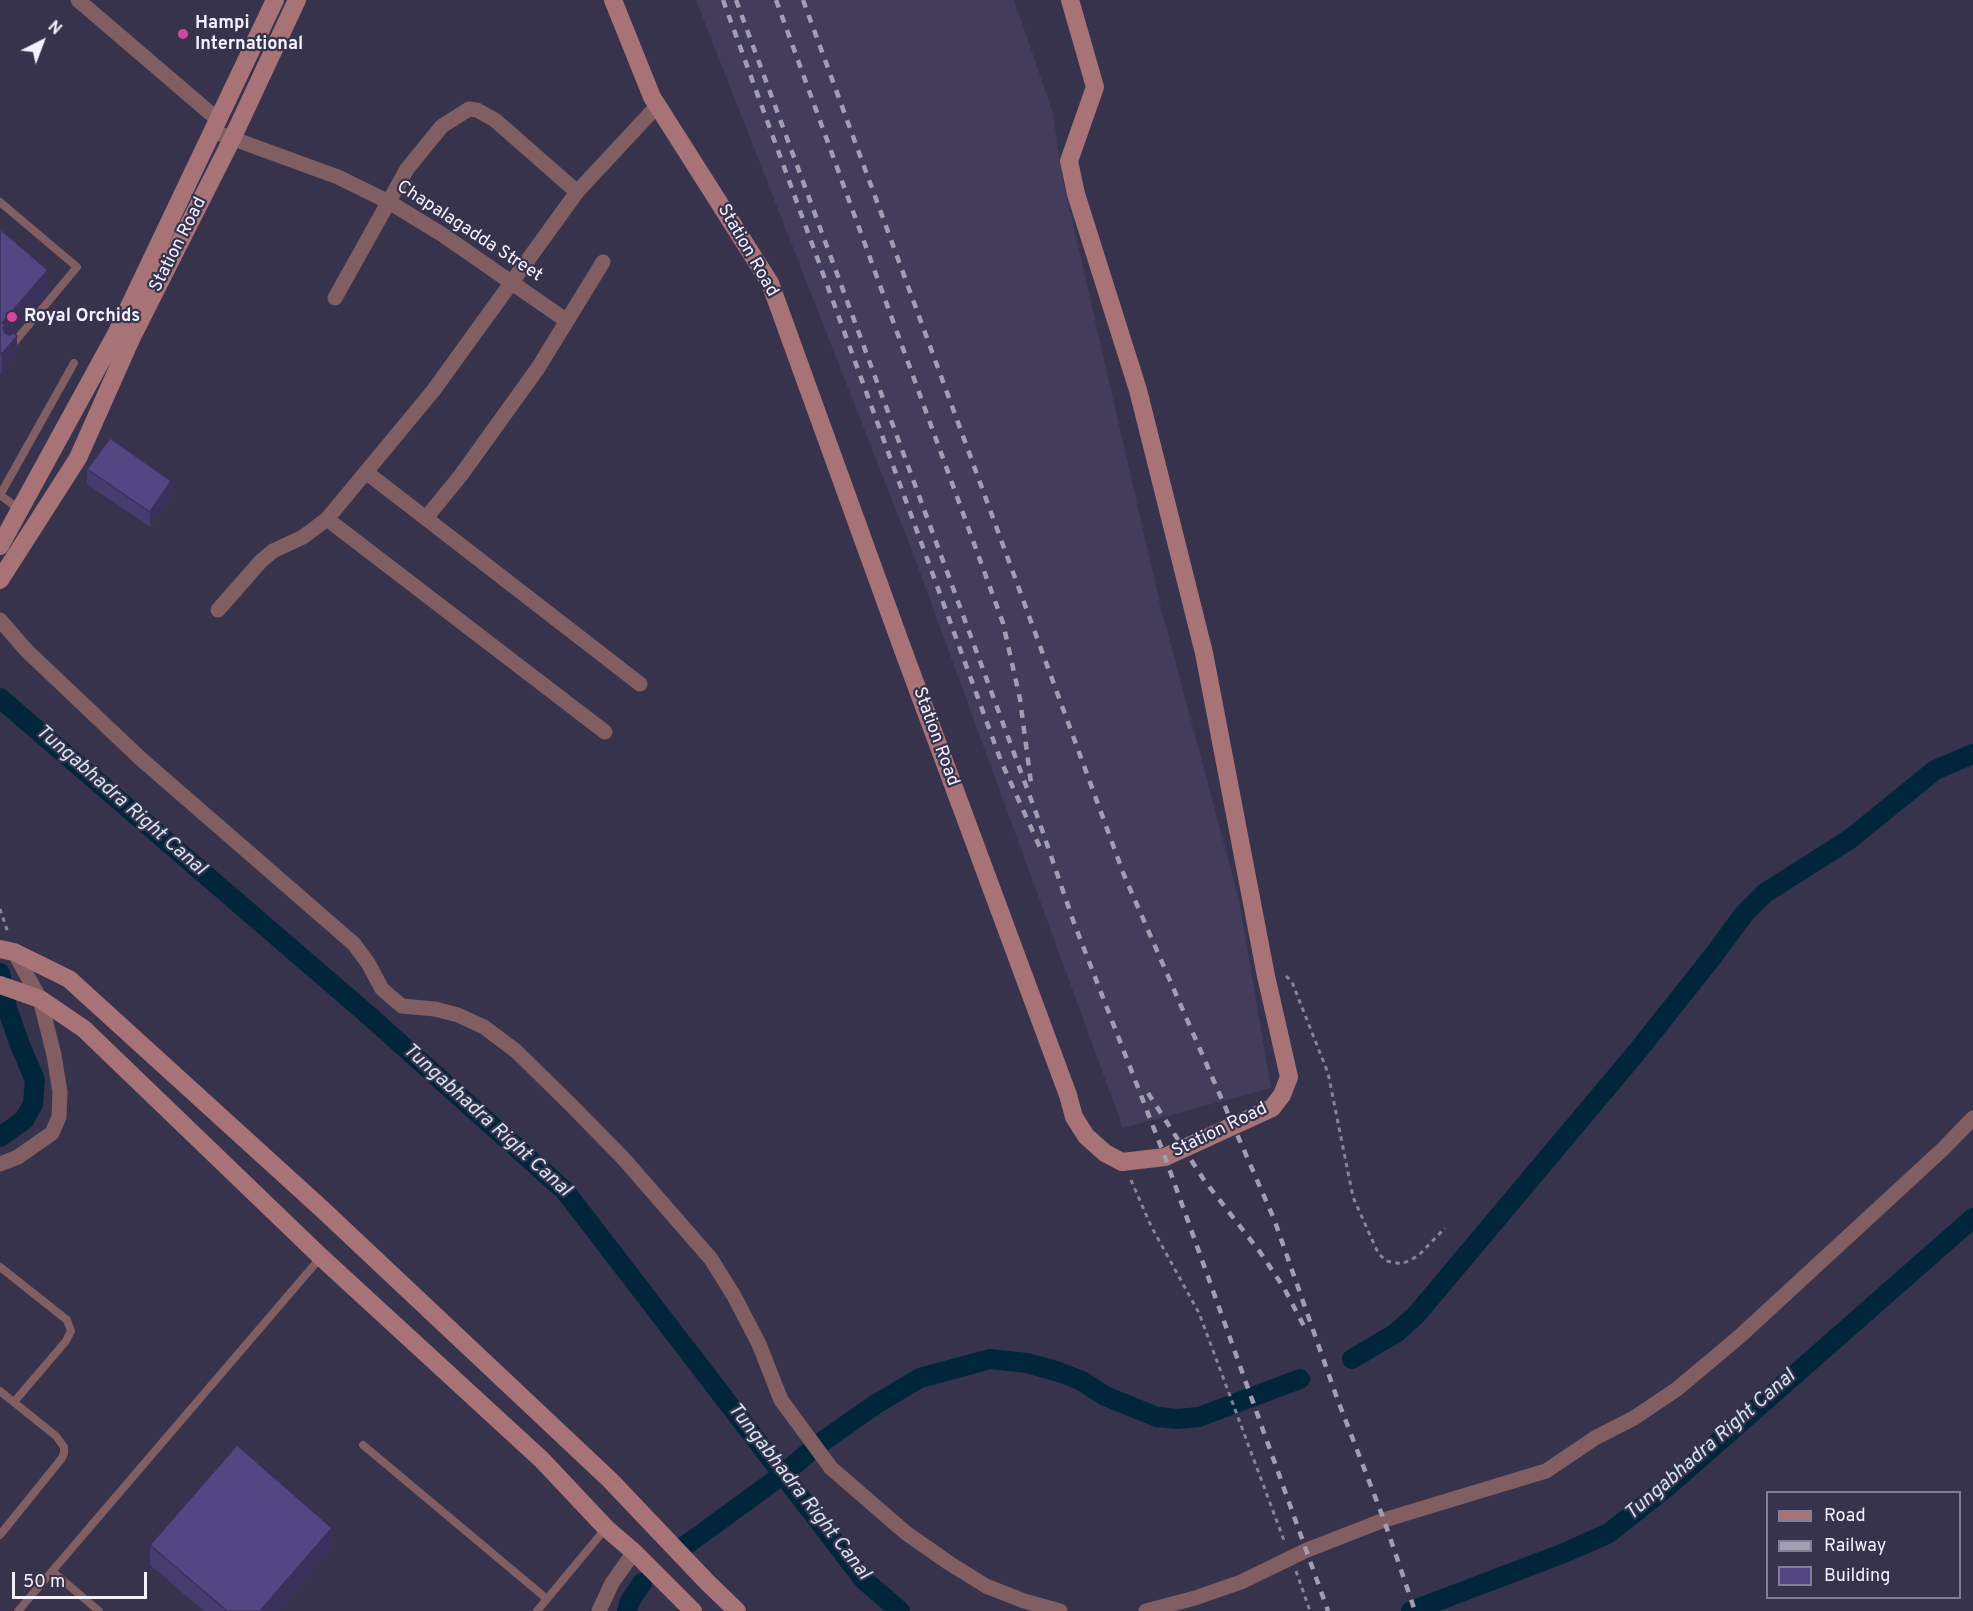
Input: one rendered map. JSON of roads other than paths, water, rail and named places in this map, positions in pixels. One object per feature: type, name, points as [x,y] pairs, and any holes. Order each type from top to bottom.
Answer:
[{"type":"street","name":"Chapalagadda Street","points":[[78,0],[232,140],[338,177],[389,202],[443,235],[567,321]]},
{"type":"street","name":"Station Road","points":[[0,546],[116,334],[274,0]]},
{"type":"street","name":"Station Road","points":[[0,580],[78,458],[131,339],[232,140],[297,0]]},
{"type":"street","name":"Station Road","points":[[613,0],[652,97],[770,283],[1068,1095],[1074,1117],[1086,1136],[1105,1154],[1122,1162],[1166,1157],[1272,1108],[1282,1095],[1289,1077],[1266,976],[1204,653],[1138,390],[1076,194],[1070,161],[1095,87],[1070,0]]},
{"type":"street","points":[[218,610],[261,561],[282,545],[303,537],[327,519],[433,391],[513,284],[577,192],[658,105]]},
{"type":"street","points":[[335,298],[408,169],[442,126],[469,110],[477,110],[495,120],[577,192]]},
{"type":"street","points":[[426,518],[461,475],[538,368],[603,262]]},
{"type":"street","points":[[366,472],[640,684]]},
{"type":"street","points":[[327,519],[605,732]]},
{"type":"street","points":[[0,620],[27,651],[141,759],[354,944],[368,963],[382,989],[391,997],[402,1006],[435,1009],[484,1027],[516,1051],[623,1158],[711,1259],[734,1296],[759,1344],[781,1400],[831,1467],[906,1533],[948,1563],[986,1586],[1024,1601],[1060,1611]]},
{"type":"street","points":[[0,1164],[18,1157],[52,1133],[59,1117],[60,1092],[54,1055],[40,999],[7,951]]},
{"type":"street","points":[[7,951],[69,979],[314,1201],[610,1480],[737,1611]]},
{"type":"street","points":[[0,985],[40,999],[84,1029],[321,1257],[542,1460],[606,1528],[634,1552],[693,1611]]},
{"type":"street","points":[[1146,1611],[1195,1598],[1241,1582],[1307,1550],[1384,1520],[1546,1471],[1677,1389],[1747,1329],[1943,1149],[1973,1118]]},
{"type":"street","points":[[599,1611],[612,1583],[634,1552]]},
{"type":"lane","points":[[0,201],[77,267],[9,349]]},
{"type":"lane","points":[[21,508],[0,495],[74,363]]},
{"type":"lane","points":[[18,1611],[321,1257]]},
{"type":"lane","points":[[0,1267],[67,1320],[71,1331],[66,1341],[14,1402]]},
{"type":"lane","points":[[0,1391],[56,1436],[64,1447],[62,1458],[0,1535]]},
{"type":"lane","points":[[363,1444],[547,1599]]},
{"type":"lane","points":[[0,1518],[8,1525]]},
{"type":"lane","points":[[537,1611],[606,1528]]},
{"type":"lane","points":[[53,1572],[99,1611]]},
{"type":"waterway","name":"Tungabhadra Right Canal","points":[[0,698],[366,1013],[565,1191],[864,1580],[900,1611]]},
{"type":"waterway","points":[[1352,1359],[1396,1333],[1416,1315],[1636,1053],[1744,914],[1765,893],[1850,839],[1935,770],[1973,754]]},
{"type":"waterway","points":[[0,973],[7,1008],[35,1080],[33,1104],[24,1120],[0,1137]]},
{"type":"waterway","name":"Tungabhadra Right Canal","points":[[1411,1611],[1564,1553],[1609,1533],[1667,1487],[1973,1218]]},
{"type":"waterway","points":[[819,1444],[876,1404],[920,1378],[990,1359],[1027,1363],[1059,1372],[1082,1381],[1105,1396],[1157,1417],[1178,1419],[1199,1417],[1300,1379]]},
{"type":"waterway","points":[[682,1548],[782,1475],[808,1453]]},
{"type":"waterway","points":[[627,1611],[630,1601],[642,1583]]},
{"type":"railway","points":[[723,0],[1001,761],[1042,852]]},
{"type":"railway","points":[[736,0],[1039,821],[1074,923],[1165,1157],[1328,1611]]},
{"type":"railway","points":[[776,0],[1003,623],[1020,699],[1031,783]]},
{"type":"railway","points":[[803,0],[1124,875],[1274,1219],[1415,1611]]},
{"type":"railway","points":[[1148,1093],[1204,1180],[1260,1252],[1284,1288],[1306,1330]]},
{"type":"place","name":"Hampi International","points":[[183,34]]},
{"type":"place","name":"Royal Orchids","points":[[12,317]]}]
